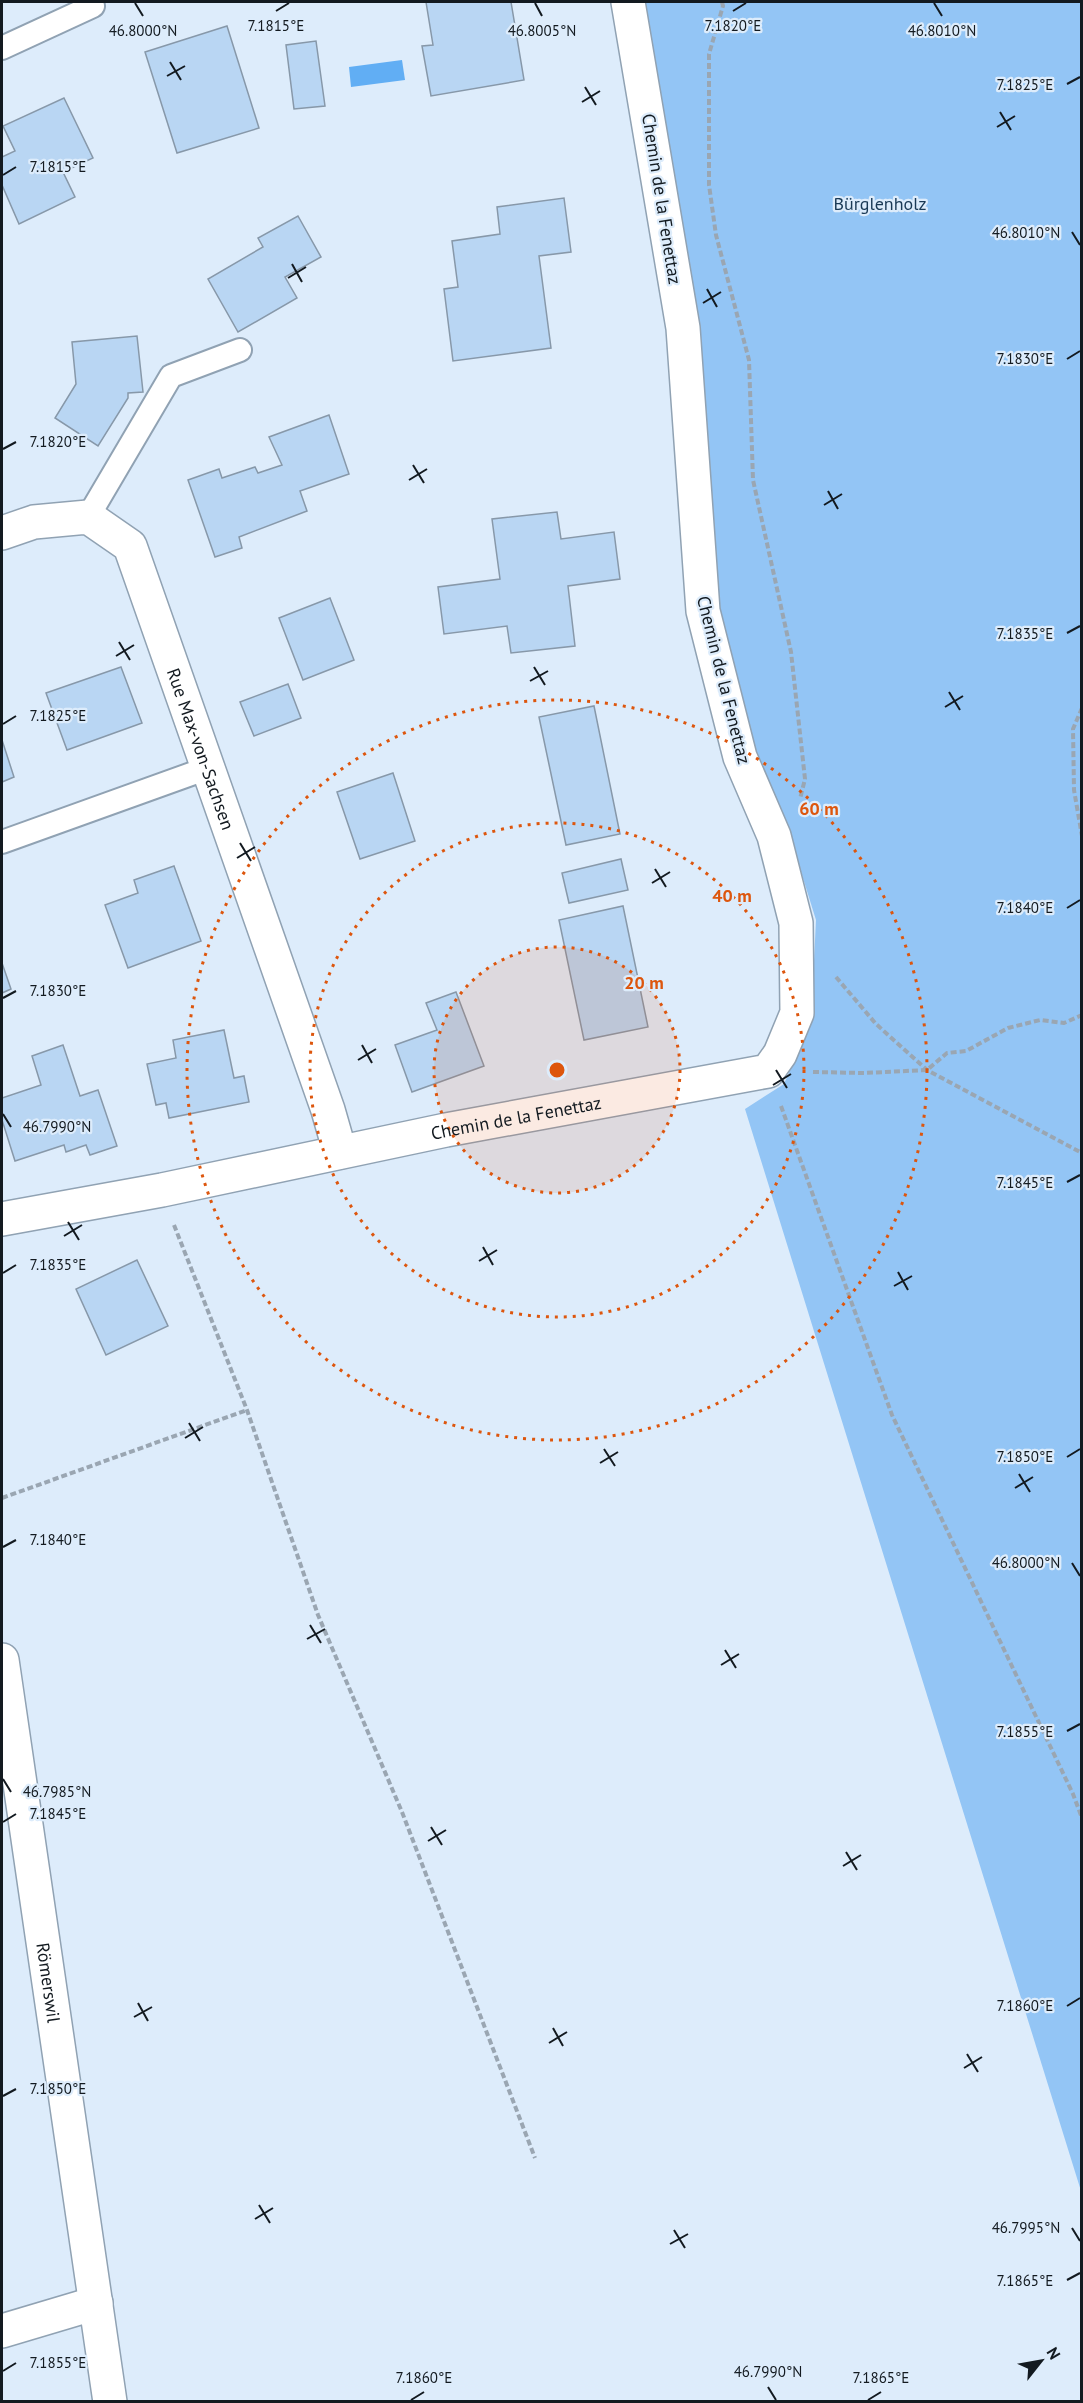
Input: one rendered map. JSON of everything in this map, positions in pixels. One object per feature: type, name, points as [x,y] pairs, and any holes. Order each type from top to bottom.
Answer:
[{"type":"street","name":"Chemin de la Fenettaz","points":[[2,1219],[162,1190],[446,1130],[768,1071],[780,1054],[797,1013],[796,923],[774,836],[740,757],[703,611],[683,328],[628,2]]},
{"type":"street","points":[[2,533],[34,522],[88,517]]},
{"type":"street","name":"Rue Max-von-Sachsen","points":[[88,517],[130,546],[328,1110],[340,1152]]},
{"type":"street","name":"Römerswil","points":[[2,1660],[110,2402]]},
{"type":"street","points":[[2,2331],[96,2303]]},
{"type":"lane","points":[[2,48],[93,6]]},
{"type":"lane","points":[[88,517],[171,376],[240,350]]},
{"type":"lane","points":[[2,842],[208,768]]},
{"type":"path","points":[[722,2],[723,6],[709,54],[710,185],[716,235],[749,360],[753,480],[791,652],[805,779],[796,812],[774,836]]},
{"type":"path","points":[[1082,708],[1073,729],[1074,790],[1082,836]]},
{"type":"path","points":[[831,971],[876,1024],[927,1070],[1082,1153]]},
{"type":"path","points":[[1082,1016],[1064,1023],[1040,1020],[1008,1028],[966,1051],[947,1053],[927,1070],[864,1073],[768,1071],[892,1415],[1068,1783],[1082,1818]]},
{"type":"path","points":[[162,1190],[247,1410],[318,1615],[402,1812],[535,2158]]},
{"type":"path","points":[[2,1498],[247,1410]]},
{"type":"green space","name":"Bürglenholz","points":[[642,2],[1081,2],[1081,2191],[745,1109],[784,1084],[811,1022],[816,920],[789,833],[752,754],[719,609]]},
{"type":"shaded area","points":[[402,60],[405,80],[351,87],[349,67]]},
{"type":"building","points":[[426,2],[511,2],[524,80],[431,96],[422,46],[433,45]]},
{"type":"building","points":[[227,26],[259,128],[177,153],[145,52]]},
{"type":"building","points":[[316,41],[325,106],[294,109],[286,45]]},
{"type":"building","points":[[64,98],[93,158],[63,172],[75,197],[19,224],[2,185],[2,157],[15,151],[3,126]]},
{"type":"building","points":[[564,198],[571,252],[539,256],[551,348],[453,361],[444,289],[458,287],[452,241],[500,234],[497,207]]},
{"type":"building","points":[[298,216],[321,257],[285,277],[297,298],[238,332],[208,279],[263,247],[258,238]]},
{"type":"building","points":[[137,336],[143,392],[128,393],[128,398],[98,446],[55,418],[76,384],[72,342]]},
{"type":"building","points":[[329,415],[349,474],[300,491],[307,511],[239,537],[242,548],[215,557],[188,480],[219,469],[222,478],[255,467],[258,473],[282,465],[269,437]]},
{"type":"building","points":[[557,512],[561,539],[614,532],[620,579],[568,586],[575,646],[511,653],[507,626],[444,634],[438,587],[500,579],[492,519]]},
{"type":"building","points":[[330,598],[354,660],[303,680],[279,618]]},
{"type":"building","points":[[121,667],[142,723],[67,750],[46,693]]},
{"type":"building","points":[[288,684],[301,718],[254,736],[240,702]]},
{"type":"building","points":[[594,706],[620,834],[566,845],[539,717]]},
{"type":"building","points":[[2,740],[14,777],[2,782]]},
{"type":"building","points":[[393,773],[415,841],[360,859],[337,792]]},
{"type":"building","points":[[621,859],[628,890],[569,903],[562,873]]},
{"type":"building","points":[[174,866],[201,941],[128,968],[105,905],[138,893],[134,880]]},
{"type":"building","points":[[623,906],[648,1027],[584,1040],[559,920]]},
{"type":"building","points":[[2,963],[11,989],[2,993]]},
{"type":"building","points":[[456,992],[484,1066],[412,1092],[395,1045],[437,1030],[426,1003]]},
{"type":"building","points":[[224,1030],[234,1078],[244,1076],[249,1102],[169,1118],[166,1103],[156,1105],[147,1064],[176,1058],[173,1040]]},
{"type":"building","points":[[63,1045],[80,1096],[98,1090],[117,1146],[90,1155],[86,1145],[66,1152],[64,1145],[15,1161],[2,1120],[2,1098],[41,1085],[32,1056]]},
{"type":"building","points":[[137,1260],[168,1326],[106,1355],[76,1289]]}]
